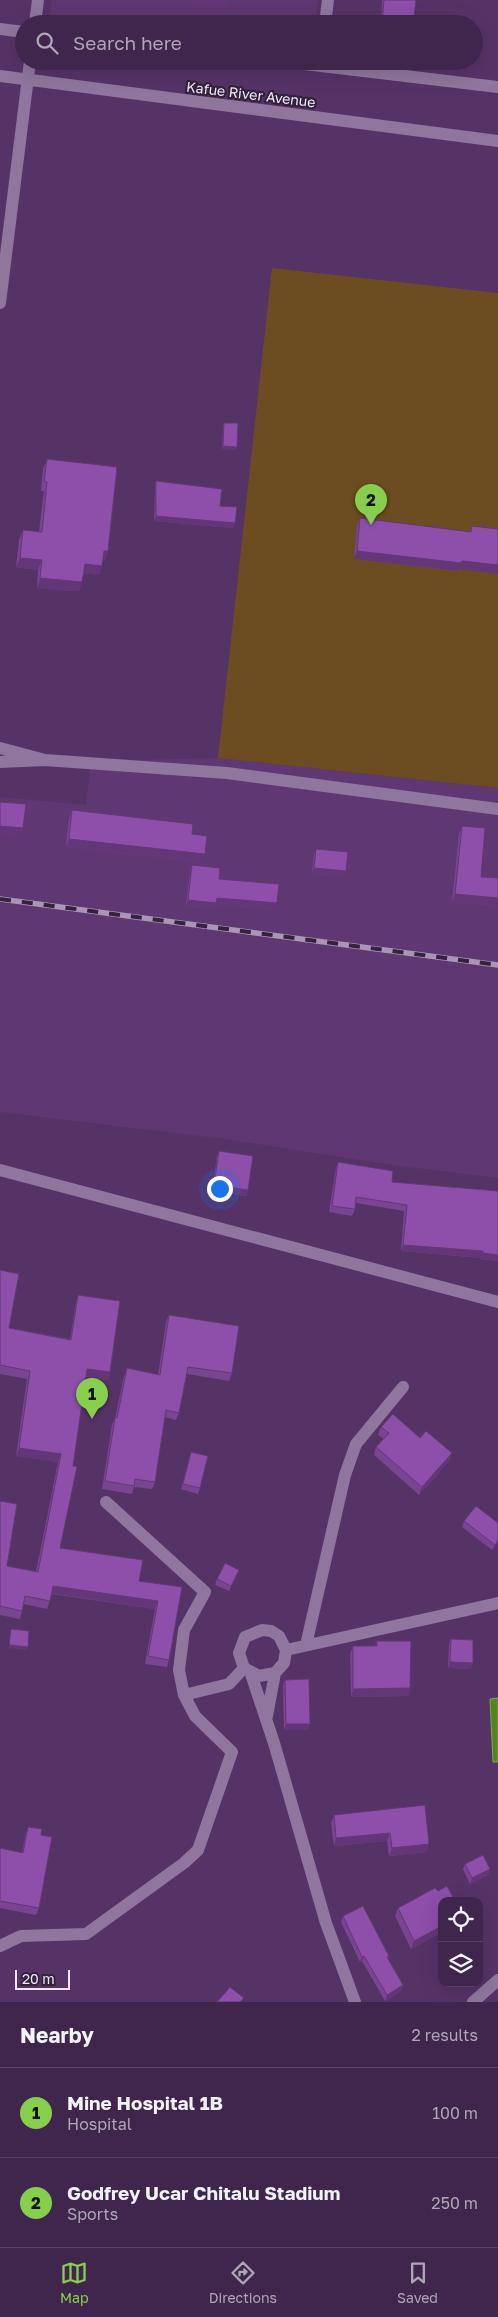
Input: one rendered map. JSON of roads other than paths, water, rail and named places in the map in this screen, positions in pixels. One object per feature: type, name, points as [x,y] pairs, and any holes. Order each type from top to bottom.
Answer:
[{"type":"street","points":[[36,15],[38,0]]},
{"type":"street","points":[[327,15],[328,0]]},
{"type":"street","points":[[0,29],[15,31]]},
{"type":"street","points":[[0,303],[29,70]]},
{"type":"street","points":[[367,70],[498,87]]},
{"type":"street","name":"Kafue River Avenue","points":[[0,76],[498,141]]},
{"type":"street","points":[[0,748],[45,760]]},
{"type":"street","points":[[0,762],[45,760],[227,773],[498,809]]},
{"type":"street","points":[[0,1170],[498,1302]]},
{"type":"street","points":[[306,1646],[345,1475],[356,1444],[403,1387]]},
{"type":"street","points":[[0,1946],[21,1936],[86,1934],[184,1863],[198,1850],[232,1752],[195,1716],[184,1695],[179,1670],[184,1630],[205,1592],[106,1502]]},
{"type":"street","points":[[286,1650],[498,1603]]},
{"type":"street","points":[[266,1719],[275,1673],[284,1663],[286,1650],[279,1636],[271,1631],[262,1630],[253,1632],[245,1637],[240,1645],[240,1661],[248,1671],[266,1719],[326,1923],[355,2002]]},
{"type":"street","points":[[184,1695],[229,1684],[248,1671]]},
{"type":"street","points":[[248,1671],[259,1676],[275,1673]]},
{"type":"street","points":[[473,2002],[498,1980]]},
{"type":"railway","points":[[0,899],[498,965]]},
{"type":"place","name":"Godfrey Ucar Chitalu Stadium","points":[[371,525]]},
{"type":"place","name":"Mine Hospital 1B","points":[[92,1419]]}]
